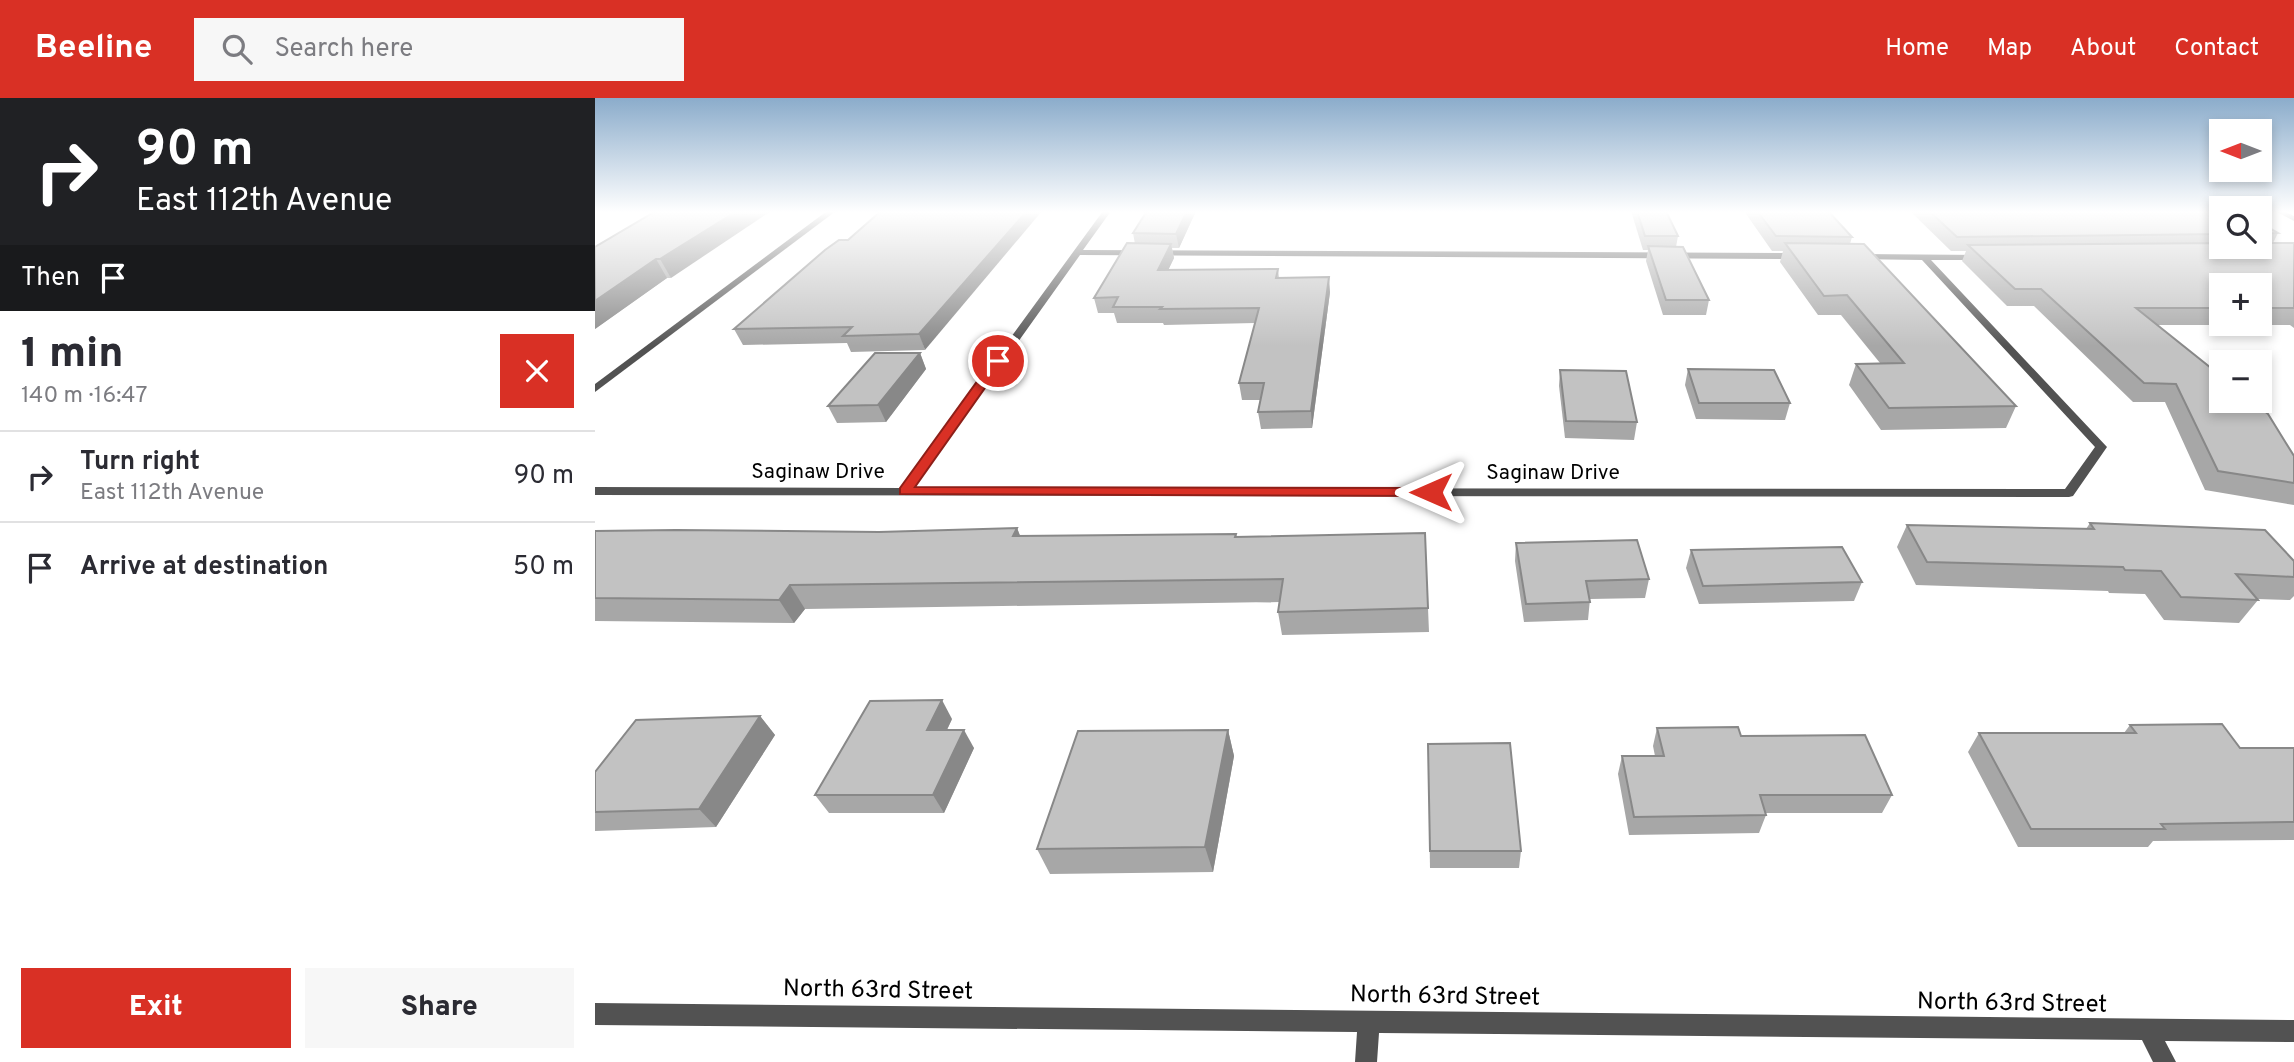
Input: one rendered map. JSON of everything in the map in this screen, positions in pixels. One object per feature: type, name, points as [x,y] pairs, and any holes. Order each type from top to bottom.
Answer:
[{"type":"street","points":[[595,389],[772,256]]},
{"type":"street","points":[[905,491],[1073,256]]},
{"type":"street","points":[[1664,256],[1813,257]]},
{"type":"street","points":[[1841,257],[1993,257]]},
{"type":"street","name":"Saginaw Drive","points":[[595,491],[2069,493],[2101,447],[1924,257]]},
{"type":"street","name":"North 63rd Street","points":[[598,1019],[2294,1031]]},
{"type":"street","points":[[1366,1062],[1369,1023]]},
{"type":"street","points":[[2148,1032],[2165,1062]]},
{"type":"building","points":[[595,256],[665,256],[656,259],[595,301]]},
{"type":"building","points":[[818,256],[987,256],[919,334],[843,336],[852,327],[734,329]]},
{"type":"building","points":[[1119,256],[1165,256],[1158,270],[1278,269],[1276,278],[1329,277],[1311,411],[1258,412],[1264,383],[1239,383],[1259,308],[1113,307],[1118,297],[1094,298]]},
{"type":"building","points":[[1651,256],[1687,256],[1709,300],[1666,300]]},
{"type":"building","points":[[1795,256],[1875,256],[2016,406],[1889,408],[1856,364],[1904,363],[1847,295],[1824,296]]},
{"type":"building","points":[[1980,256],[2209,256],[2209,259],[2272,259],[2272,256],[2294,256],[2294,308],[2272,308],[2272,273],[2209,273],[2209,308],[2136,308],[2209,366],[2209,413],[2268,414],[2294,456],[2294,483],[2218,471],[2176,384],[2144,383],[2041,289],[2015,289]]},
{"type":"building","points":[[875,353],[920,353],[878,405],[828,406]]},
{"type":"building","points":[[1688,369],[1774,370],[1790,403],[1699,403]]},
{"type":"building","points":[[1560,370],[1626,371],[1637,422],[1566,421]]},
{"type":"building","points":[[2090,523],[2265,530],[2294,561],[2294,577],[2236,574],[2258,600],[2181,597],[2161,571],[2125,570],[2123,567],[1927,562],[1907,525],[2094,529]]},
{"type":"building","points":[[1017,528],[1013,536],[1236,534],[1235,537],[1425,533],[1428,608],[1278,612],[1283,579],[790,585],[779,600],[595,598],[595,531],[879,532]]},
{"type":"building","points":[[1637,540],[1649,579],[1586,581],[1590,602],[1526,604],[1516,543]]},
{"type":"building","points":[[1842,547],[1862,582],[1703,586],[1691,550]]},
{"type":"building","points":[[942,700],[927,730],[964,730],[933,795],[815,795],[870,701]]},
{"type":"building","points":[[760,716],[699,809],[595,812],[595,772],[636,720]]},
{"type":"building","points":[[2222,724],[2240,748],[2294,748],[2294,822],[2161,824],[2165,829],[2031,829],[1979,733],[2136,733],[2130,725]]},
{"type":"building","points":[[1738,727],[1741,736],[1865,735],[1892,795],[1760,795],[1766,815],[1634,817],[1622,756],[1664,756],[1657,728]]},
{"type":"building","points":[[1228,730],[1205,847],[1037,849],[1078,731]]},
{"type":"building","points":[[1510,743],[1521,851],[1430,851],[1428,744]]},
{"type":"route","points":[[998,361],[905,491],[1431,492]]}]
